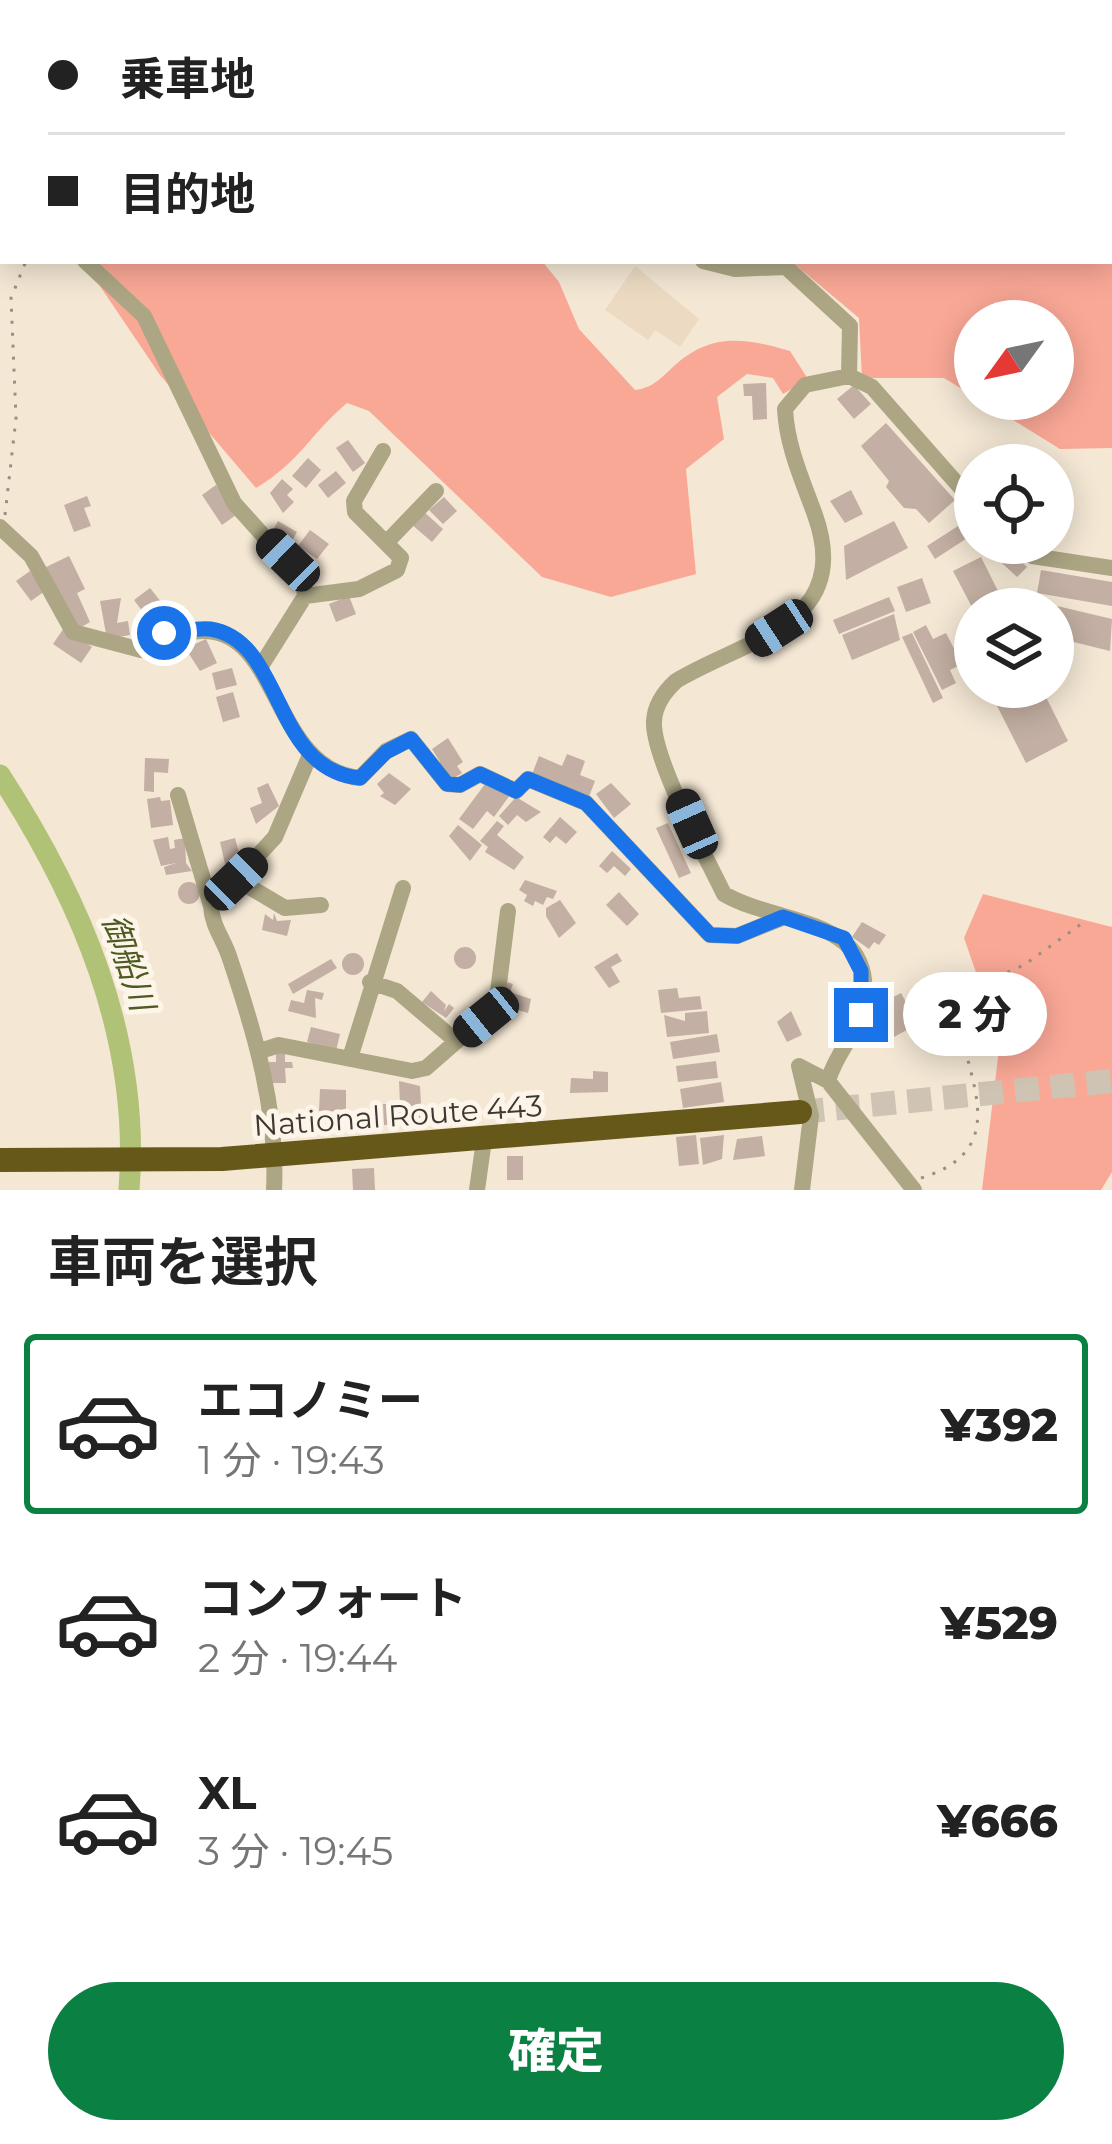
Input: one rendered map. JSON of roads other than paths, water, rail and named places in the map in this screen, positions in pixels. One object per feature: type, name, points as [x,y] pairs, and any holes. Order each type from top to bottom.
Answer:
[{"type":"highway","name":"National Route 443","points":[[0,1160],[222,1159],[800,1112]]},
{"type":"street","points":[[88,264],[144,316],[171,363],[211,464],[234,503],[303,580],[305,596],[261,666]]},
{"type":"street","points":[[717,264],[786,266],[850,326],[849,376]]},
{"type":"street","points":[[828,1081],[838,1048],[861,1015],[861,971],[844,938],[724,893],[663,760],[654,724],[664,691],[676,681],[759,642],[800,615],[816,595],[825,555],[786,437],[785,409],[805,385],[849,376],[872,387],[954,480]]},
{"type":"street","points":[[305,596],[359,589],[397,570],[401,558],[356,512],[353,501],[383,451]]},
{"type":"street","points":[[386,543],[436,491]]},
{"type":"street","points":[[3,528],[32,556],[73,632],[141,650],[164,633],[213,629],[250,650],[278,708],[310,755],[343,775],[360,778],[386,752],[411,739],[447,784],[460,785],[480,774],[516,791],[528,779],[586,803],[710,935],[737,936],[783,917]]},
{"type":"street","points":[[1074,562],[1112,568]]},
{"type":"street","points":[[211,906],[274,837],[310,755]]},
{"type":"street","points":[[178,795],[212,923],[229,954],[260,1052],[276,1154],[274,1190]]},
{"type":"street","points":[[236,879],[285,908],[320,905]]},
{"type":"street","points":[[350,1058],[403,888]]},
{"type":"street","points":[[260,1052],[279,1045],[420,1070],[497,1000],[508,910]]},
{"type":"street","points":[[370,982],[397,991],[456,1041]]},
{"type":"street","points":[[802,1190],[811,1116],[799,1066],[828,1081],[911,1186]]},
{"type":"street","points":[[477,1190],[484,1140]]},
{"type":"waterway","name":"御船川","points":[[0,775],[56,871],[99,972],[125,1079],[129,1190]]},
{"type":"tunnel","points":[[800,1112],[1112,1081]]}]
